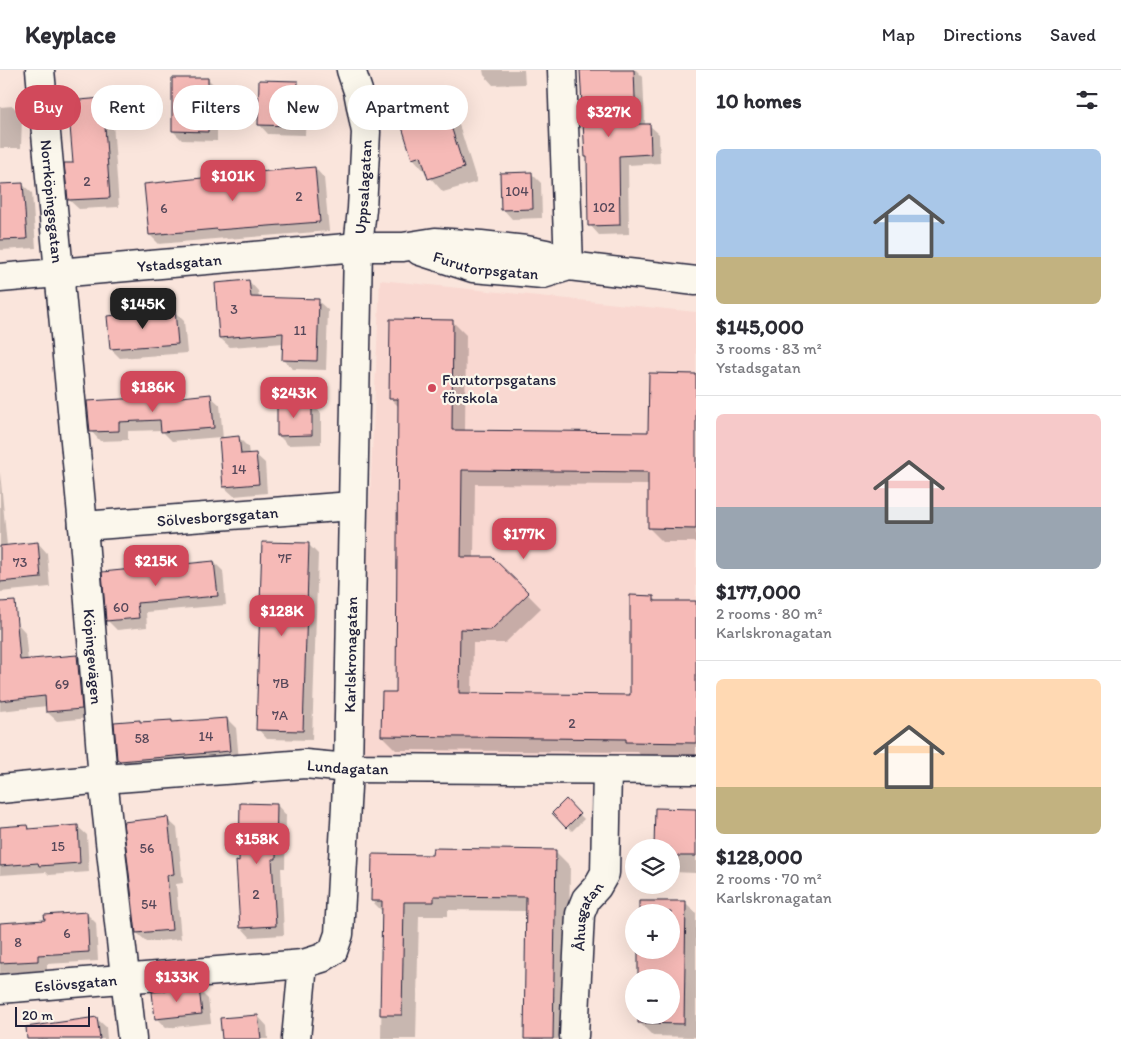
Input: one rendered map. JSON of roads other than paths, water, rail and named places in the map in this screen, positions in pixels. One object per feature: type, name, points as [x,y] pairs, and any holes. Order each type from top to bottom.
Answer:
[{"type":"street","name":"Norrköpingsgatan","points":[[40,70],[59,274]]},
{"type":"street","name":"Uppsalagatan","points":[[351,70],[358,91],[366,132],[358,247]]},
{"type":"street","points":[[562,70],[569,266]]},
{"type":"street","name":"Ystadsgatan","points":[[0,278],[358,247]]},
{"type":"street","name":"Furutorpsgatan","points":[[358,247],[403,247],[474,268],[543,274],[569,266],[696,281]]},
{"type":"street","name":"Karlskronagatan","points":[[302,964],[322,958],[333,951],[338,934],[348,768],[358,247]]},
{"type":"street","name":"Köpingevägen","points":[[59,274],[83,526],[103,779],[132,1039]]},
{"type":"street","name":"Sölvesborgsgatan","points":[[83,526],[352,506]]},
{"type":"street","name":"Lundagatan","points":[[0,789],[103,779],[305,764],[348,768],[696,770]]},
{"type":"street","name":"Åhusgatan","points":[[574,1036],[580,914],[586,899],[597,887],[605,873],[607,770]]},
{"type":"street","points":[[296,1039],[302,964]]},
{"type":"street","name":"Eslövsgatan","points":[[0,989],[302,964]]},
{"type":"place","name":"Furutorpsgatans förskola","points":[[432,388]]}]
